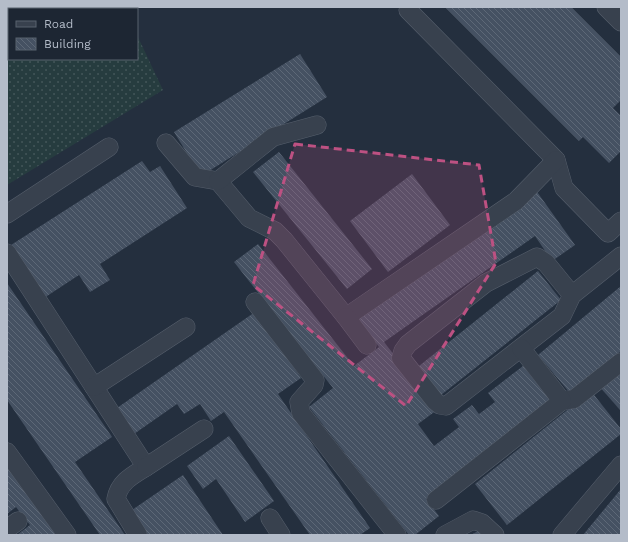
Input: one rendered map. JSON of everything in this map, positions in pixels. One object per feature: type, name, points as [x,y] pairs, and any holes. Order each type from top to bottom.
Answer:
[{"type":"lane","points":[[606,7],[621,22]]},
{"type":"lane","points":[[408,10],[556,160],[564,188],[621,246]]},
{"type":"lane","points":[[218,181],[272,138],[317,125]]},
{"type":"lane","points":[[166,143],[195,177],[218,181],[249,218],[275,231],[284,240],[368,345]]},
{"type":"lane","points":[[7,214],[109,147]]},
{"type":"lane","points":[[346,318],[516,201],[556,160]]},
{"type":"lane","points":[[608,233],[621,220]]},
{"type":"lane","points":[[8,255],[146,466]]},
{"type":"lane","points":[[572,295],[546,263],[537,257],[486,283],[408,344],[402,351],[402,358],[435,401],[440,405],[446,406],[562,316],[572,295],[621,256]]},
{"type":"lane","points":[[255,302],[315,380],[314,385],[299,402],[299,408],[302,413],[397,535]]},
{"type":"lane","points":[[94,387],[186,327]]},
{"type":"lane","points":[[521,348],[562,401]]},
{"type":"lane","points":[[436,500],[562,401],[574,399],[621,362]]},
{"type":"lane","points":[[138,535],[116,499],[117,490],[125,480],[204,429]]},
{"type":"lane","points":[[7,452],[67,535]]},
{"type":"lane","points":[[562,535],[621,465]]},
{"type":"lane","points":[[270,518],[281,535]]},
{"type":"lane","points":[[445,535],[473,520],[482,523],[495,535]]},
{"type":"highlighted area","points":[[295,144],[479,165],[496,263],[406,406],[253,285]]},
{"type":"green space","points":[[7,7],[124,7],[8,8],[8,60],[138,60],[138,37],[163,90],[7,185]]},
{"type":"building","points":[[445,7],[571,7],[621,57],[621,100],[613,108],[621,116],[621,151],[609,163],[583,137],[579,141]]},
{"type":"building","points":[[300,54],[327,97],[201,176],[174,132]]},
{"type":"building","points":[[279,152],[372,269],[347,289],[253,172]]},
{"type":"building","points":[[142,161],[150,172],[160,166],[187,208],[100,264],[110,280],[90,292],[79,275],[44,298],[11,245]]},
{"type":"building","points":[[412,174],[450,225],[388,272],[350,221]]},
{"type":"building","points":[[535,189],[575,245],[552,261],[535,236],[384,342],[437,410],[418,424],[434,446],[459,427],[453,419],[472,405],[479,414],[495,402],[488,393],[523,366],[551,401],[426,499],[439,516],[415,535],[409,535],[309,407],[333,388],[234,262],[258,244],[354,366],[379,347],[356,315]]},
{"type":"building","points":[[538,271],[561,300],[441,395],[419,366]]},
{"type":"building","points":[[7,283],[112,437],[75,462],[125,535],[100,535],[7,400]]},
{"type":"building","points":[[621,286],[621,351],[570,393],[538,355]]},
{"type":"building","points":[[255,312],[301,378],[278,394],[370,528],[360,535],[310,535],[224,412],[211,421],[200,404],[184,414],[177,404],[134,434],[117,408]]},
{"type":"building","points":[[621,365],[621,411],[598,385]]},
{"type":"building","points":[[591,391],[621,429],[621,434],[507,525],[475,484]]},
{"type":"building","points":[[229,436],[274,501],[245,522],[216,479],[203,489],[187,466]]},
{"type":"building","points":[[7,460],[58,535],[17,535],[30,525],[16,507],[7,514]]},
{"type":"building","points":[[183,475],[223,535],[148,535],[132,510]]},
{"type":"building","points":[[621,489],[621,535],[583,535]]},
{"type":"building","points":[[478,531],[481,535],[471,535]]}]
